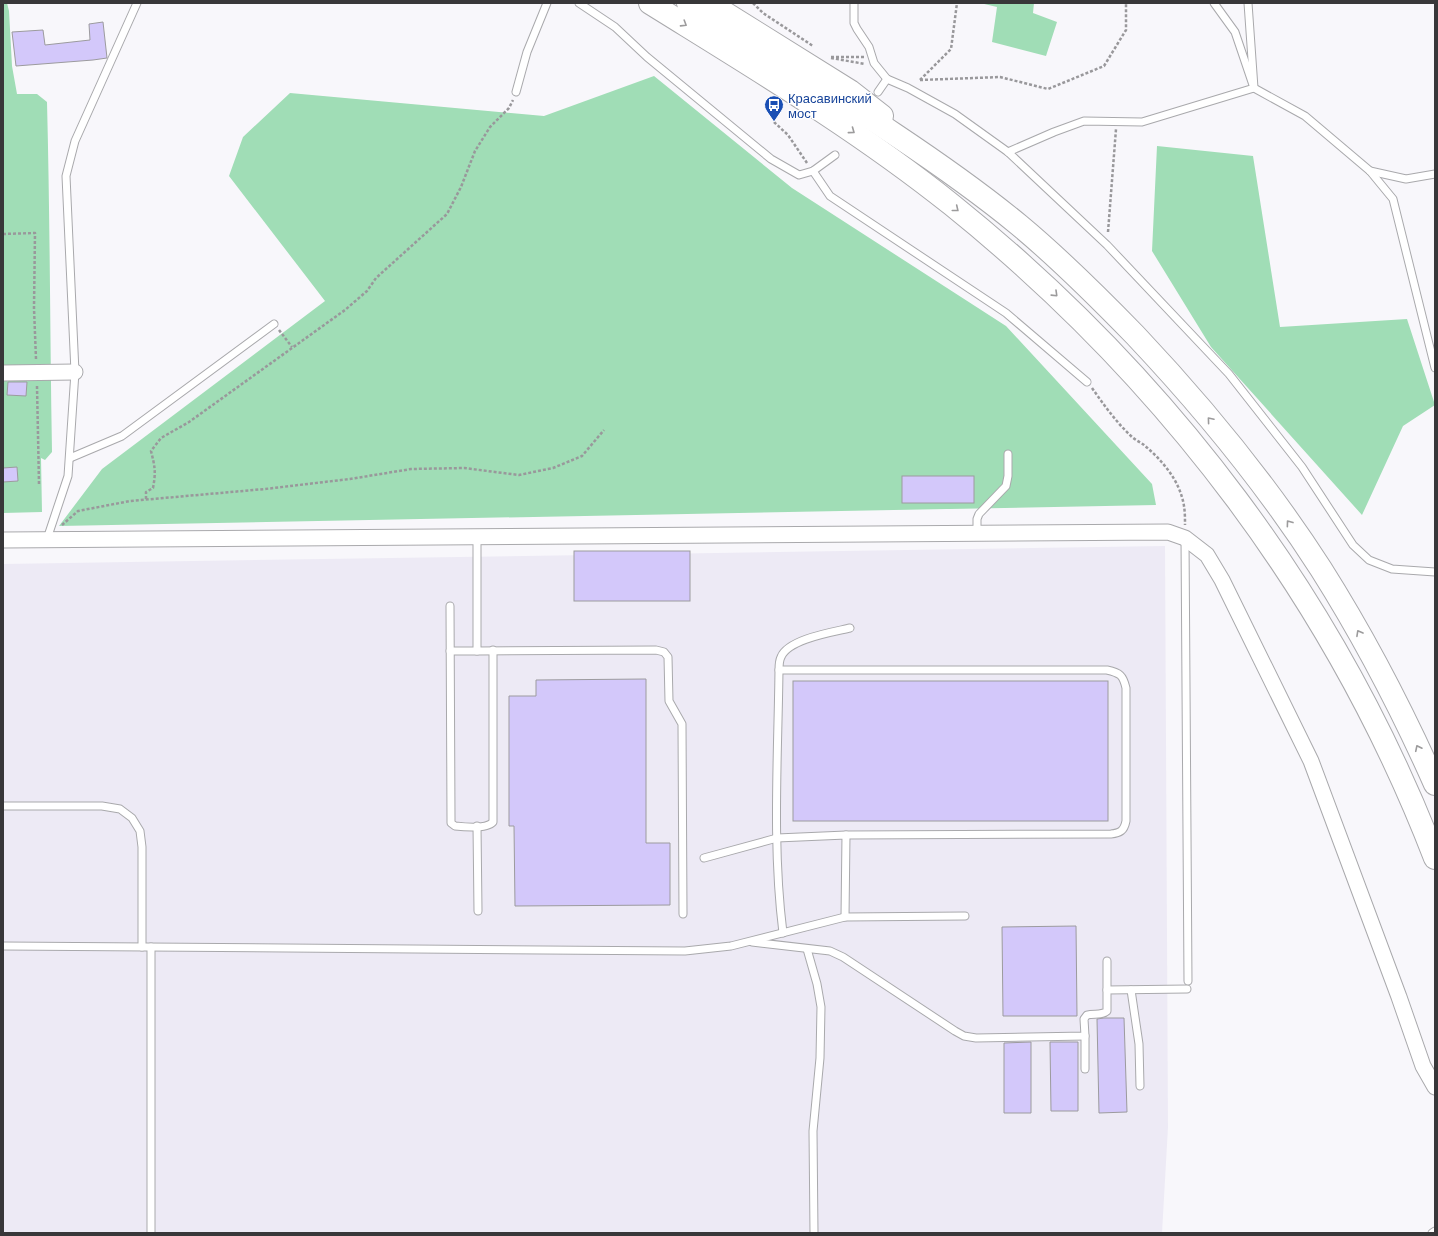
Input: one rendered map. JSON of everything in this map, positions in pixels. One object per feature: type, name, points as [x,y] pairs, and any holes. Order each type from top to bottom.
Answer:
[{"type":"main road","points":[[650,3],[843,124],[938,194],[1000,244],[1042,282],[1084,322],[1133,374],[1191,440],[1224,482],[1276,552],[1298,586],[1339,655],[1386,744],[1405,784],[1435,858]]},
{"type":"main road","points":[[688,3],[750,28]]},
{"type":"main road","points":[[688,3],[824,87],[929,157],[1017,223],[1062,261],[1153,354],[1216,427],[1299,536],[1343,605],[1386,683],[1435,784]]},
{"type":"main road","points":[[709,3],[850,91],[880,114],[929,157]]},
{"type":"street","points":[[3,373],[36,374],[75,372]]},
{"type":"street","points":[[3,540],[1168,532],[1186,538],[1207,555],[1222,580],[1311,761],[1400,997],[1423,1066],[1435,1087]]},
{"type":"lane","points":[[47,539],[68,476],[75,372],[66,176],[76,140],[137,3]]},
{"type":"lane","points":[[516,92],[527,52],[547,3]]},
{"type":"lane","points":[[579,3],[615,27],[647,57],[771,159],[799,175],[812,171],[835,155]]},
{"type":"lane","points":[[854,3],[854,23],[868,47],[871,58],[887,79],[908,88],[955,114],[1008,152],[1107,245],[1229,374],[1302,468],[1353,545],[1369,560],[1392,569],[1435,572]]},
{"type":"lane","points":[[1214,3],[1235,32],[1254,88],[1305,116],[1370,171],[1393,199],[1435,368]]},
{"type":"lane","points":[[1248,3],[1254,88]]},
{"type":"lane","points":[[878,92],[887,79]]},
{"type":"lane","points":[[1008,152],[1084,121],[1142,122],[1254,88]]},
{"type":"lane","points":[[812,171],[830,196],[1006,313],[1087,382]]},
{"type":"lane","points":[[1370,171],[1406,179],[1435,174]]},
{"type":"lane","points":[[70,458],[122,436],[274,324]]},
{"type":"lane","points":[[977,533],[977,518],[979,514],[1006,486],[1008,476],[1008,454]]},
{"type":"lane","points":[[477,537],[477,651]]},
{"type":"lane","points":[[1186,538],[1188,981]]},
{"type":"lane","points":[[450,606],[451,823],[454,826],[490,825],[494,818],[493,650]]},
{"type":"lane","points":[[783,932],[779,899],[777,838],[779,670],[781,657],[788,647],[801,641],[850,628]]},
{"type":"lane","points":[[450,651],[656,650],[664,652],[668,657],[669,701],[682,724],[683,914]]},
{"type":"lane","points":[[704,858],[777,838],[846,835],[1111,834],[1119,833],[1124,829],[1126,821],[1126,688],[1124,679],[1117,672],[1107,670],[779,670]]},
{"type":"lane","points":[[3,806],[102,806],[120,810],[132,818],[140,831],[142,847],[142,947]]},
{"type":"lane","points":[[477,826],[478,911]]},
{"type":"lane","points":[[845,917],[846,835]]},
{"type":"lane","points":[[3,946],[685,952],[731,946],[845,917],[965,916]]},
{"type":"lane","points":[[748,942],[830,952],[844,957],[964,1036],[976,1038],[1085,1036]]},
{"type":"lane","points":[[151,947],[151,1233]]},
{"type":"lane","points":[[808,949],[821,1007],[820,1058],[813,1131],[814,1233]]},
{"type":"lane","points":[[1085,1069],[1084,1019],[1087,1015],[1100,1014],[1107,1010],[1107,961]]},
{"type":"lane","points":[[1107,990],[1187,989]]},
{"type":"lane","points":[[1131,990],[1139,1044],[1140,1086]]},
{"type":"path","points":[[753,3],[763,13],[817,48]]},
{"type":"path","points":[[957,3],[951,48],[920,80],[1000,77],[1048,89],[1104,66],[1126,30],[1126,3]]},
{"type":"path","points":[[871,58],[826,57],[864,64],[879,69]]},
{"type":"path","points":[[146,499],[146,492],[153,488],[155,478],[155,467],[152,451],[161,438],[189,422],[345,310],[367,291],[376,278],[447,214],[461,187],[475,151],[490,127],[509,108],[516,92]]},
{"type":"path","points":[[774,122],[788,135],[812,171]]},
{"type":"path","points":[[1107,245],[1116,122]]},
{"type":"path","points":[[3,234],[35,233],[34,308],[38,400],[39,484]]},
{"type":"path","points":[[274,324],[292,347]]},
{"type":"path","points":[[1087,382],[1105,408],[1118,422],[1168,469],[1179,488],[1184,506],[1186,538]]},
{"type":"path","points":[[78,511],[130,501],[350,479],[411,469],[464,468],[519,475],[553,468],[582,456],[604,430]]},
{"type":"shaded area","points":[[1165,546],[1168,1127],[1162,1233],[3,1233],[3,564]]},
{"type":"green space","points":[[3,3],[7,3],[9,11],[12,66],[17,94],[37,94],[47,102],[52,452],[45,460],[41,458],[42,512],[3,513]]},
{"type":"green space","points":[[980,3],[1034,3],[1033,13],[1057,22],[1046,56],[992,42],[997,7]]},
{"type":"green space","points":[[654,76],[792,188],[1006,326],[1152,484],[1156,505],[59,526],[102,469],[325,301],[229,176],[243,137],[290,93],[544,116]]},
{"type":"green space","points":[[1157,146],[1253,156],[1280,327],[1407,319],[1435,405],[1403,426],[1362,515],[1211,347],[1152,251]]},
{"type":"building","points":[[103,22],[107,58],[16,66],[12,32],[43,30],[45,45],[90,40],[89,24]]},
{"type":"building","points":[[8,382],[27,382],[26,396],[7,395]]},
{"type":"building","points":[[17,467],[18,481],[3,482],[3,468]]},
{"type":"building","points":[[902,476],[974,476],[974,503],[902,503]]},
{"type":"building","points":[[574,551],[690,551],[690,601],[574,601]]},
{"type":"building","points":[[646,679],[646,843],[670,843],[670,905],[515,906],[514,826],[509,826],[509,696],[536,696],[536,680]]},
{"type":"building","points":[[793,681],[1108,681],[1108,821],[793,821]]},
{"type":"building","points":[[1076,926],[1077,1016],[1003,1016],[1002,927]]},
{"type":"building","points":[[1124,1018],[1127,1112],[1099,1113],[1097,1019]]},
{"type":"building","points":[[1031,1042],[1031,1113],[1004,1113],[1004,1043]]},
{"type":"building","points":[[1050,1042],[1078,1042],[1078,1111],[1051,1111]]},
{"type":"place","name":"Красавинский мост","points":[[774,122]]}]
